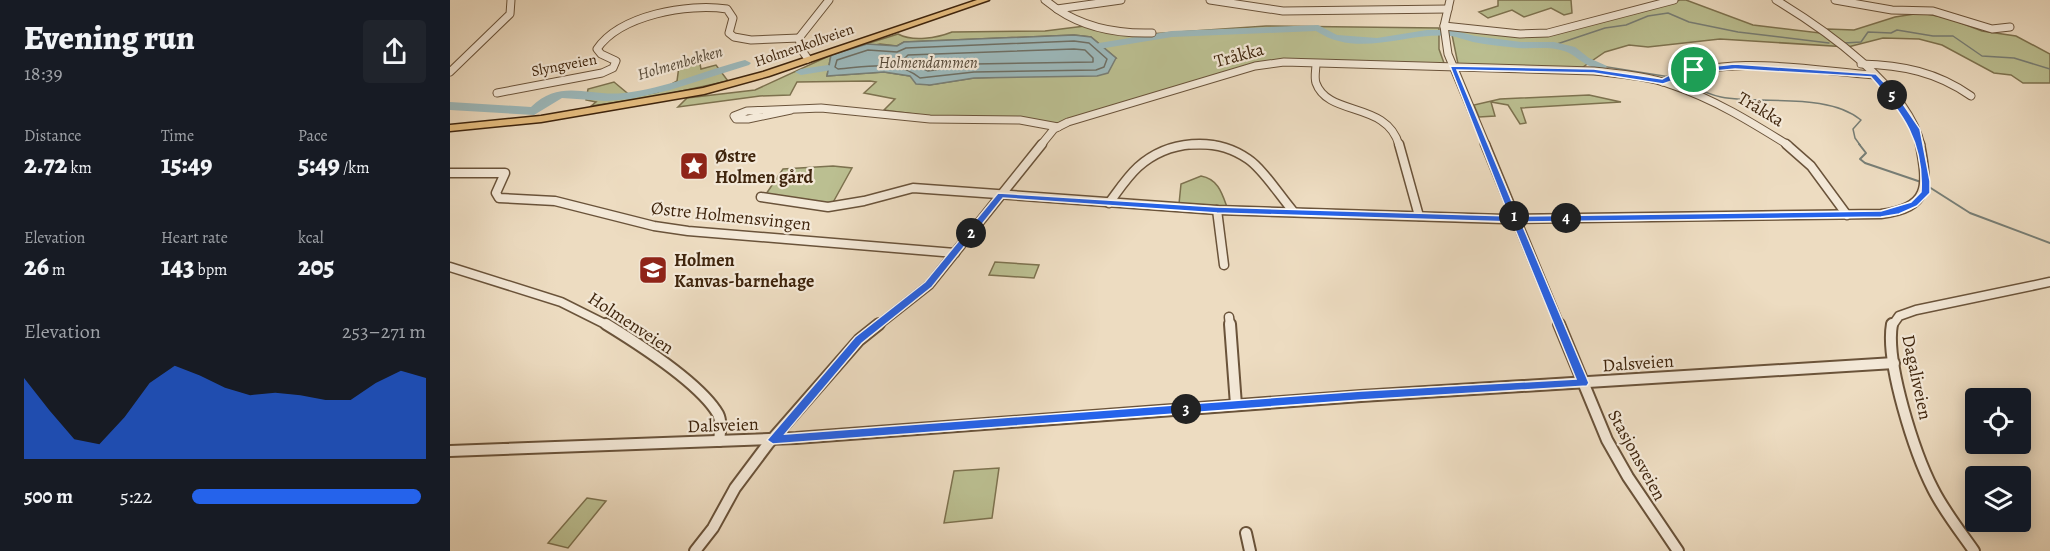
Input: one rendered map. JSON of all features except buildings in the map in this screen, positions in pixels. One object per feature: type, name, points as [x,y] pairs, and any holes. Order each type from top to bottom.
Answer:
[{"type":"main road","name":"Holmenkollveien","points":[[450,128],[533,120],[672,98],[738,82],[985,0]]},
{"type":"street","points":[[450,72],[510,14],[511,0]]},
{"type":"street","points":[[808,59],[801,49],[799,38],[829,0]]},
{"type":"street","points":[[1045,0],[1079,21],[1097,27],[1152,33]]},
{"type":"street","points":[[1057,9],[1121,0]]},
{"type":"street","points":[[1210,0],[1283,11],[1448,9]]},
{"type":"street","name":"Stasjonsveien","points":[[1450,0],[1445,31],[1453,68],[1515,219],[1583,383],[1621,467],[1678,551]]},
{"type":"street","points":[[1445,31],[1548,33],[1674,0]]},
{"type":"street","points":[[761,197],[821,207],[864,201],[909,188],[1217,210],[1515,219],[1847,215],[1896,212],[1920,200],[1926,184],[1916,129],[1896,100],[1862,64],[1820,30],[1776,0]]},
{"type":"street","points":[[1835,0],[1892,10],[1933,11],[1992,29],[2010,27]]},
{"type":"street","name":"Slyngveien","points":[[497,93],[602,73],[613,68],[616,60],[601,54],[597,49],[608,36],[644,18],[683,8],[716,6],[728,9],[733,14],[729,33],[735,38],[748,40],[799,38]]},
{"type":"street","name":"Tråkka","points":[[1060,125],[1265,64],[1594,71],[1667,79],[1720,104],[1788,145],[1811,166],[1847,215]]},
{"type":"street","points":[[1316,64],[1317,83],[1324,93],[1381,118],[1391,126],[1419,216]]},
{"type":"street","points":[[1862,64],[1915,69],[1940,78],[1971,96]]},
{"type":"street","points":[[1667,79],[1701,69],[1735,66],[1874,75]]},
{"type":"street","points":[[791,110],[748,119],[736,119],[734,116],[747,111],[791,110],[850,109],[930,119],[1020,120],[1060,125]]},
{"type":"street","points":[[695,551],[712,528],[735,488],[773,440],[859,340],[921,292],[955,253],[1050,133],[1060,125]]},
{"type":"street","points":[[1110,203],[1130,177],[1150,158],[1177,146],[1209,144],[1230,149],[1250,160],[1293,212]]},
{"type":"street","name":"Østre Holmensvingen","points":[[450,173],[505,173],[496,193],[499,198],[555,201],[654,226],[688,231],[955,253]]},
{"type":"street","points":[[1217,210],[1224,266]]},
{"type":"street","name":"Holmenveien","points":[[450,267],[578,308],[635,343],[690,385],[714,408],[720,421],[719,441]]},
{"type":"street","name":"Dagaliveien","points":[[1974,551],[1933,490],[1920,462],[1894,363],[1890,331],[1894,321],[1903,315],[2050,282]]},
{"type":"street","points":[[1229,317],[1236,405]]},
{"type":"street","name":"Dalsveien","points":[[450,451],[773,440],[1236,405],[1894,363]]},
{"type":"street","points":[[1246,533],[1250,551]]},
{"type":"green space","points":[[1498,0],[1571,0],[1572,13],[1564,15],[1551,8],[1524,17],[1512,10],[1488,18],[1479,12],[1498,6]]},
{"type":"green space","points":[[1686,0],[1753,25],[1828,34],[1828,29],[1854,30],[1895,17],[1921,13],[1948,18],[1982,31],[2016,36],[2050,54],[2050,83],[2023,83],[2011,75],[1994,73],[1942,45],[1919,39],[1883,38],[1848,47],[1720,39],[1648,47],[1629,45],[1605,52],[1580,69],[1458,64],[1451,30],[1552,35]]},
{"type":"green space","points":[[1085,26],[1149,34],[1266,26],[1439,28],[1439,49],[1444,63],[1442,65],[1284,60],[1058,123],[936,117],[884,110],[895,99],[864,93],[876,82],[870,81],[797,82],[790,95],[760,96],[678,107],[687,98],[755,90],[831,55],[898,34],[918,38],[952,32],[1045,31]],"holes":[[[1074,35],[1091,37],[1116,58],[1033,76],[974,78],[929,85],[910,76],[884,72],[827,76],[831,55],[880,44],[897,46],[904,42]]]},
{"type":"green space","points":[[700,64],[701,69],[716,65],[728,81],[654,97],[591,106],[596,102],[586,100],[588,89],[614,82],[632,97],[658,92],[677,81],[679,66]]},
{"type":"green space","points":[[1589,95],[1621,102],[1521,108],[1526,123],[1520,124],[1508,105],[1491,102],[1495,116],[1479,117],[1474,105],[1500,99]]},
{"type":"green space","points":[[833,166],[852,168],[831,206],[764,197],[783,169]]},
{"type":"green space","points":[[1201,176],[1215,183],[1227,207],[1179,204],[1181,184]]},
{"type":"green space","points":[[995,262],[1039,265],[1034,278],[989,275]]},
{"type":"green space","points":[[999,468],[992,518],[944,523],[954,471]]},
{"type":"green space","points":[[587,498],[606,501],[568,548],[548,543]]},
{"type":"water","name":"Holmendammen","points":[[1074,35],[1091,37],[1116,58],[1108,73],[1097,76],[974,78],[930,85],[916,84],[910,76],[884,72],[827,76],[831,55],[867,44],[897,46],[904,42]]},
{"type":"waterway","points":[[1554,45],[1605,28],[1626,25],[1648,16],[1668,13],[1689,22],[1738,32],[1829,43]]},
{"type":"waterway","name":"Holmenbekken","points":[[1099,46],[1172,34],[1318,28],[1334,38],[1377,41],[1427,33],[1452,33],[1474,39],[1521,45],[1554,45],[1571,49],[1585,60],[1601,66]]},
{"type":"waterway","points":[[1844,43],[1861,42],[1868,32],[1891,33],[1897,30],[1933,36],[1953,36],[1982,56],[2014,58],[2050,69]]},
{"type":"waterway","name":"Holmenbekken","points":[[450,106],[534,111],[546,100],[561,94],[630,96],[745,63]]},
{"type":"waterway","points":[[1601,66],[1670,77]]},
{"type":"waterway","name":"Holmenbekken","points":[[801,72],[828,68]]},
{"type":"waterway","points":[[1678,80],[1721,97],[1813,103],[1847,111],[1861,120],[1853,129],[1860,145]]},
{"type":"waterway","points":[[1859,144],[1866,153],[1860,159],[1865,163],[1921,182]]},
{"type":"waterway","points":[[1926,185],[1970,213],[2050,243]]},
{"type":"place","name":"Østre Holmen gård","points":[[694,166]]},
{"type":"place","name":"Holmen Kanvas-barnehage","points":[[653,270]]},
{"type":"route","points":[[1694,70],[1672,76],[1663,82],[1638,76],[1594,71],[1453,68],[1515,219],[1217,210],[1001,195],[929,285],[867,332],[773,440],[1361,396],[1583,383],[1515,219],[1881,214],[1896,212],[1914,204],[1925,193],[1926,181],[1916,129],[1886,87],[1874,75],[1735,66],[1694,70]]}]
